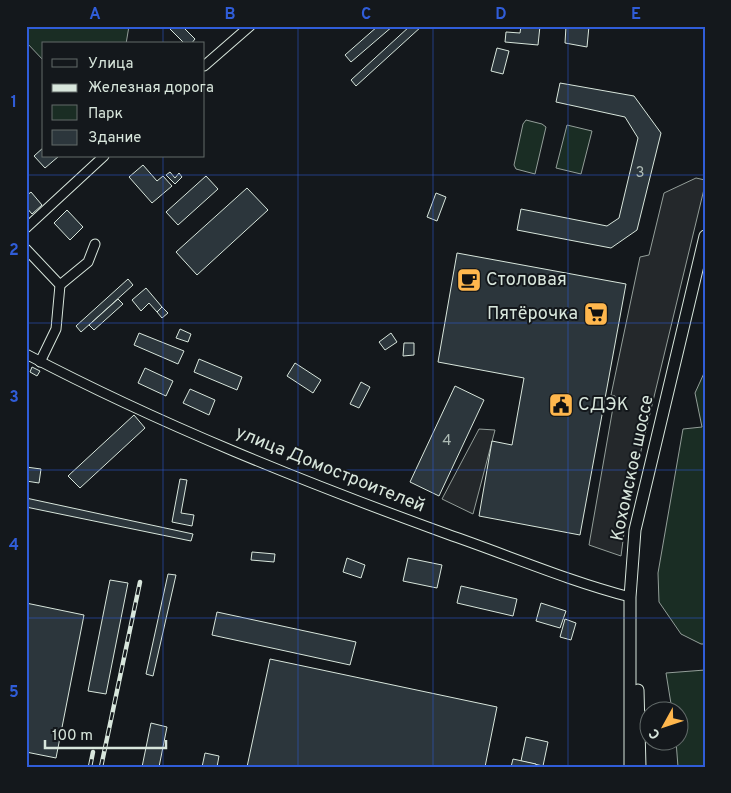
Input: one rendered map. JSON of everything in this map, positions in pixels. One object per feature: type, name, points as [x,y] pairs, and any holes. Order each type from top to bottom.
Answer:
[{"type":"main road","name":"Кохомское шоссе","points":[[633,597],[632,554],[639,507],[705,236]]},
{"type":"main road","name":"Кохомское шоссе","points":[[633,597],[644,507],[705,256]]},
{"type":"main road","points":[[630,767],[633,597]]},
{"type":"main road","points":[[633,597],[640,767]]},
{"type":"street","points":[[205,65],[250,26]]},
{"type":"street","points":[[26,228],[102,158]]},
{"type":"street","points":[[40,362],[56,329],[60,285],[88,262],[95,244]]},
{"type":"street","points":[[26,249],[60,285]]},
{"type":"street","name":"улица Домостроителей","points":[[26,354],[211,440],[355,500],[633,597]]},
{"type":"green space","points":[[26,26],[129,26],[126,42],[42,42],[42,59],[26,42]]},
{"type":"green space","points":[[526,120],[542,124],[546,127],[535,174],[516,169],[514,165],[523,124]]},
{"type":"green space","points":[[567,125],[592,131],[581,174],[556,168]]},
{"type":"green space","points":[[705,371],[705,644],[701,644],[681,634],[659,602],[658,573],[683,429],[702,427],[695,393]]},
{"type":"green space","points":[[705,670],[705,767],[678,767],[677,750],[688,750],[688,700],[670,700],[666,673]]},
{"type":"shaded area","points":[[696,178],[705,180],[705,185],[640,455],[633,465],[621,556],[589,545],[615,396],[611,395],[640,257],[649,255],[664,193]]},
{"type":"shaded area","points":[[479,429],[495,430],[473,514],[442,499]]},
{"type":"building","points":[[167,26],[182,26],[195,39],[193,42],[183,42]]},
{"type":"building","points":[[378,26],[393,26],[351,62],[345,55]]},
{"type":"building","points":[[410,26],[422,26],[356,86],[351,80]]},
{"type":"building","points":[[521,26],[540,26],[538,45],[505,42],[506,32],[520,33]]},
{"type":"building","points":[[566,26],[589,26],[587,47],[565,43]]},
{"type":"building","points":[[497,48],[509,51],[503,74],[491,71]]},
{"type":"building","points":[[560,83],[634,96],[661,133],[637,230],[611,248],[517,230],[521,209],[607,226],[619,218],[638,138],[625,117],[556,102]]},
{"type":"building","points":[[42,149],[42,158],[57,158],[45,168],[34,156]]},
{"type":"building","points":[[143,165],[157,181],[163,176],[172,186],[152,203],[129,177]]},
{"type":"building","points":[[170,172],[175,178],[179,173],[182,177],[175,184],[166,175]]},
{"type":"building","points":[[206,176],[218,189],[178,225],[166,212]]},
{"type":"building","points":[[247,188],[268,210],[197,275],[176,252]]},
{"type":"building","points":[[31,192],[42,205],[32,214],[26,207],[26,196]]},
{"type":"building","points":[[436,193],[446,197],[437,221],[427,217]]},
{"type":"building","points":[[67,210],[83,227],[70,240],[54,223]]},
{"type":"building","points":[[457,253],[626,284],[580,535],[479,516],[492,441],[512,445],[524,378],[438,362]]},
{"type":"building","points":[[128,279],[133,285],[81,332],[76,326]]},
{"type":"building","points":[[146,288],[162,307],[157,312],[149,303],[141,311],[132,300]]},
{"type":"building","points":[[118,299],[123,304],[94,330],[89,325]]},
{"type":"building","points":[[162,307],[168,313],[162,318],[157,312]]},
{"type":"building","points":[[180,329],[191,334],[188,342],[176,338]]},
{"type":"building","points":[[139,333],[184,351],[178,364],[134,345]]},
{"type":"building","points":[[391,333],[397,342],[385,350],[379,342]]},
{"type":"building","points":[[404,343],[414,343],[414,355],[403,356]]},
{"type":"building","points":[[199,359],[242,377],[237,390],[194,372]]},
{"type":"building","points":[[295,363],[321,380],[313,393],[287,376]]},
{"type":"building","points":[[32,367],[40,371],[37,376],[30,372]]},
{"type":"building","points":[[145,368],[173,381],[166,396],[138,383]]},
{"type":"building","points":[[361,382],[370,387],[359,408],[350,404]]},
{"type":"building","points":[[455,386],[484,400],[439,496],[410,482]]},
{"type":"building","points":[[190,389],[215,400],[209,415],[183,403]]},
{"type":"building","points":[[134,415],[145,428],[80,488],[68,476]]},
{"type":"building","points":[[26,467],[41,469],[39,483],[26,481]]},
{"type":"building","points":[[180,479],[187,480],[181,513],[194,515],[192,526],[172,522]]},
{"type":"building","points":[[26,498],[193,534],[191,541],[26,507]]},
{"type":"building","points":[[252,552],[275,554],[274,562],[251,560]]},
{"type":"building","points":[[347,558],[365,565],[361,578],[343,572]]},
{"type":"building","points":[[408,558],[442,565],[437,588],[403,581]]},
{"type":"building","points":[[168,574],[176,575],[153,676],[146,674]]},
{"type":"building","points":[[110,580],[128,583],[106,694],[88,691]]},
{"type":"building","points":[[461,586],[517,599],[513,616],[457,603]]},
{"type":"building","points":[[26,603],[84,615],[56,758],[26,752]]},
{"type":"building","points":[[541,603],[566,611],[560,628],[536,621]]},
{"type":"building","points":[[217,612],[356,642],[350,665],[212,635]]},
{"type":"building","points":[[565,619],[576,623],[571,640],[560,637]]},
{"type":"building","points":[[270,659],[497,707],[485,767],[247,767]]},
{"type":"building","points":[[151,723],[167,727],[159,767],[142,767]]},
{"type":"building","points":[[526,737],[548,742],[543,766],[521,761]]},
{"type":"building","points":[[205,753],[219,756],[217,767],[202,767]]},
{"type":"building","points":[[513,759],[536,764],[536,767],[511,767]]},
{"type":"railway","points":[[101,767],[140,582]]},
{"type":"railway","points":[[90,767],[93,752]]},
{"type":"place","name":"Столовая","points":[[469,280]]},
{"type":"place","name":"Пятёрочка","points":[[596,314]]},
{"type":"place","name":"СДЭК","points":[[561,405]]}]
